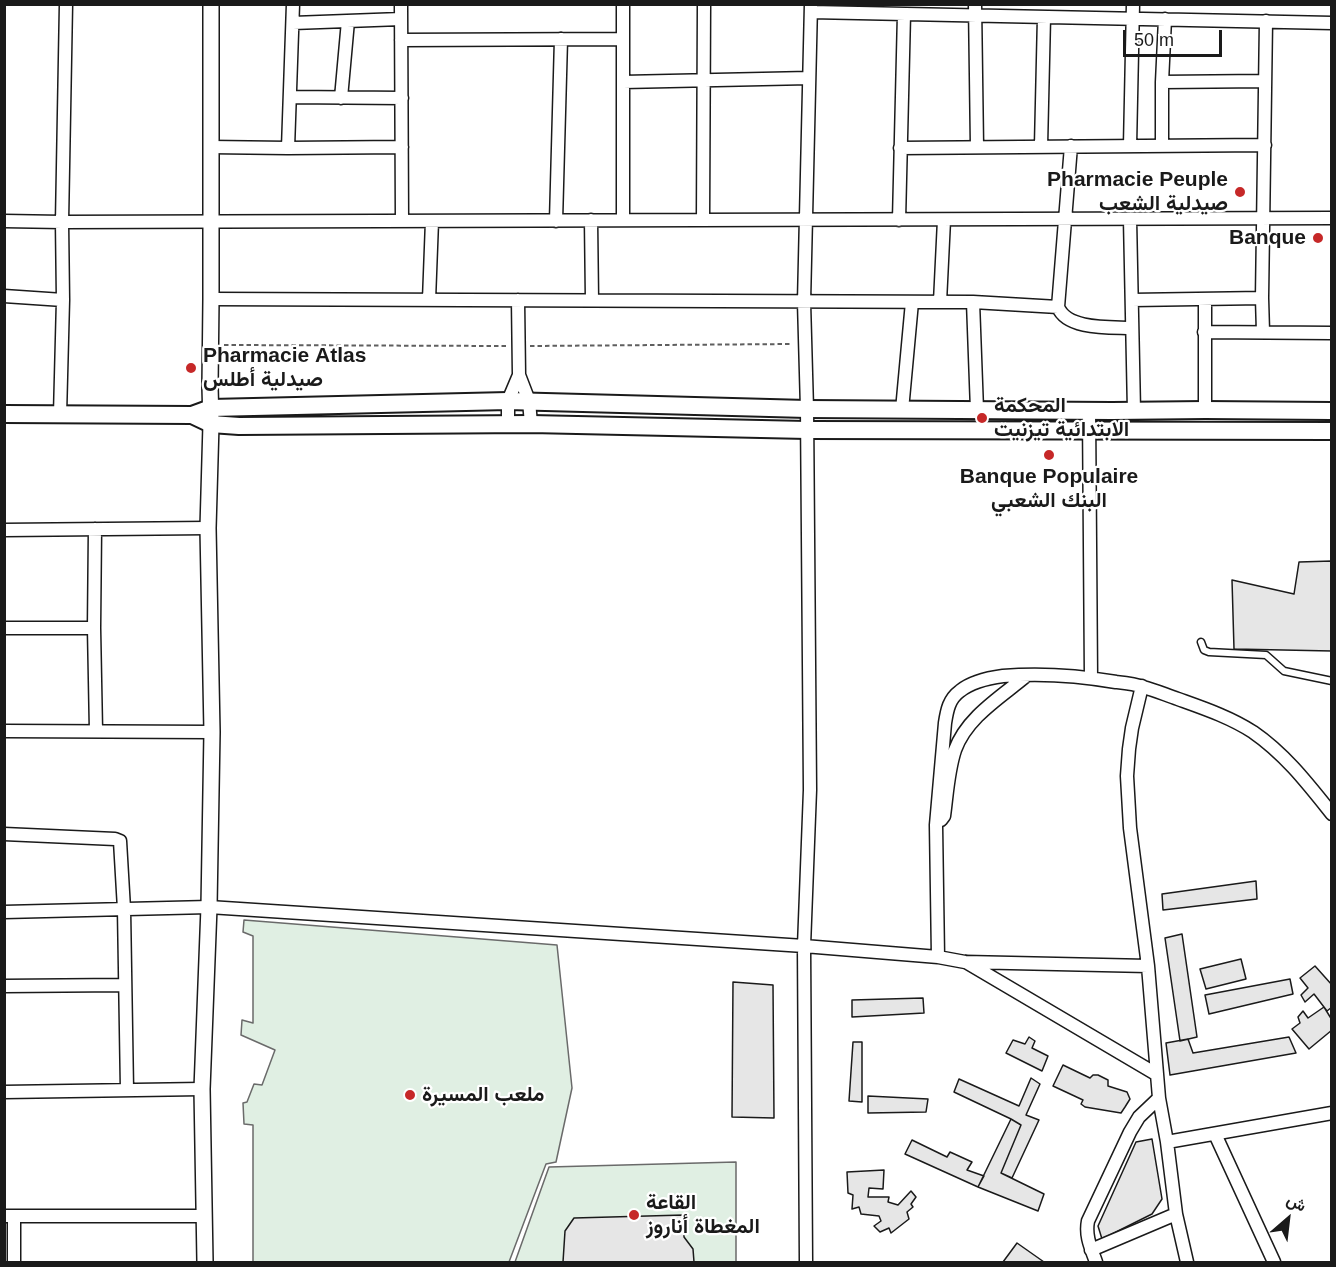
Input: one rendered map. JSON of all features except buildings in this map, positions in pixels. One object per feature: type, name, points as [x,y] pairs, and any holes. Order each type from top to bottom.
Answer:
[{"type":"main road","points":[[4,414],[211,416],[508,401],[807,409],[1332,411]]},
{"type":"main road","points":[[1300,411],[1301,431]]},
{"type":"main road","points":[[211,416],[239,426],[531,424],[807,430],[1332,431]]},
{"type":"street","points":[[60,415],[66,4]]},
{"type":"street","points":[[205,1263],[202,1089],[209,907],[212,732],[208,528],[211,416],[211,4]]},
{"type":"street","points":[[288,148],[293,4]]},
{"type":"street","points":[[401,4],[402,221]]},
{"type":"street","points":[[623,4],[623,220]]},
{"type":"street","points":[[703,220],[704,4]]},
{"type":"street","points":[[1130,146],[1132,4]]},
{"type":"street","points":[[806,1263],[804,946],[810,790],[804,302],[811,8],[904,14],[976,10],[1044,17],[1332,23]]},
{"type":"street","points":[[976,10],[977,147]]},
{"type":"street","points":[[899,219],[904,14]]},
{"type":"street","points":[[1041,146],[1044,17]]},
{"type":"street","points":[[293,23],[401,19]]},
{"type":"street","points":[[1162,146],[1165,19]]},
{"type":"street","points":[[341,98],[348,21]]},
{"type":"street","points":[[1263,332],[1266,21]]},
{"type":"street","points":[[556,220],[561,39]]},
{"type":"street","points":[[401,40],[623,39]]},
{"type":"street","points":[[623,81],[809,78]]},
{"type":"street","points":[[1162,82],[1264,81]]},
{"type":"street","points":[[290,97],[402,98]]},
{"type":"street","points":[[900,148],[1265,145]]},
{"type":"street","points":[[1071,146],[1058,307],[1061,315],[1088,326],[1131,328]]},
{"type":"street","points":[[210,147],[402,147]]},
{"type":"street","points":[[4,221],[1332,218]]},
{"type":"street","points":[[940,302],[944,219]]},
{"type":"street","points":[[1130,219],[1134,411]]},
{"type":"street","points":[[591,220],[592,300]]},
{"type":"street","points":[[429,300],[432,221]]},
{"type":"street","points":[[4,297],[63,300]]},
{"type":"street","points":[[1132,300],[1262,298]]},
{"type":"street","points":[[211,299],[973,302],[1058,307]]},
{"type":"street","points":[[1205,299],[1205,410]]},
{"type":"street","points":[[518,300],[519,375],[529,401],[531,424]]},
{"type":"street","points":[[903,410],[912,302]]},
{"type":"street","points":[[973,302],[977,410]]},
{"type":"street","points":[[1204,332],[1332,333]]},
{"type":"street","points":[[508,424],[508,401],[519,375]]},
{"type":"street","points":[[1089,411],[1091,678]]},
{"type":"street","points":[[4,530],[208,528]]},
{"type":"street","points":[[95,529],[96,731]]},
{"type":"street","points":[[4,628],[94,628]]},
{"type":"street","points":[[938,957],[936,825],[946,712],[951,699],[972,684],[1002,676],[1026,676],[1091,678],[1142,686],[1202,708],[1237,723],[1253,733],[1306,781],[1332,814]]},
{"type":"street","points":[[936,825],[944,816],[951,767],[956,748],[966,730],[982,712],[1026,676]]},
{"type":"street","points":[[1142,686],[1132,728],[1127,776],[1130,828],[1148,966],[1159,1098],[1176,1214],[1186,1263]]},
{"type":"street","points":[[4,731],[212,732]]},
{"type":"street","points":[[943,743],[956,748]]},
{"type":"street","points":[[4,834],[119,840],[124,909],[127,1090]]},
{"type":"street","points":[[4,912],[209,907],[804,946],[938,957],[965,962],[1148,966]]},
{"type":"street","points":[[965,962],[1156,1074]]},
{"type":"street","points":[[4,986],[124,985]]},
{"type":"street","points":[[4,1092],[202,1089]]},
{"type":"street","points":[[1096,1263],[1087,1238],[1088,1221],[1130,1131],[1139,1117],[1159,1098]]},
{"type":"street","points":[[1167,1142],[1332,1113]]},
{"type":"street","points":[[1215,1134],[1274,1263]]},
{"type":"street","points":[[1091,1250],[1176,1214]]},
{"type":"street","points":[[14,1263],[9,1216],[204,1216]]},
{"type":"lane","points":[[1201,642],[1204,650],[1266,655],[1284,671],[1332,681]]},
{"type":"green space","name":"ملعب المسيرة","points":[[244,920],[557,945],[572,1088],[556,1162],[546,1164],[509,1262],[253,1262],[253,1125],[244,1124],[243,1103],[247,1102],[254,1084],[262,1085],[275,1050],[241,1035],[242,1020],[253,1023],[253,936],[243,932]]},
{"type":"green space","name":"القاعة المغطاة أناروز","points":[[736,1162],[736,1262],[515,1262],[549,1167]]},
{"type":"place","name":"Pharmacie Peuple صيدلية الشعب","points":[[1240,192]]},
{"type":"place","name":"Banque","points":[[1318,238]]},
{"type":"place","name":"Pharmacie Atlas صيدلية أطلس","points":[[191,368]]},
{"type":"place","name":"المحكمة الابتدائية تيزنيت","points":[[982,418]]},
{"type":"place","name":"Banque Populaire البنك الشعبي","points":[[1049,455]]},
{"type":"place","name":"ملعب المسيرة","points":[[410,1095]]},
{"type":"place","name":"القاعة المغطاة أناروز","points":[[634,1215]]}]
